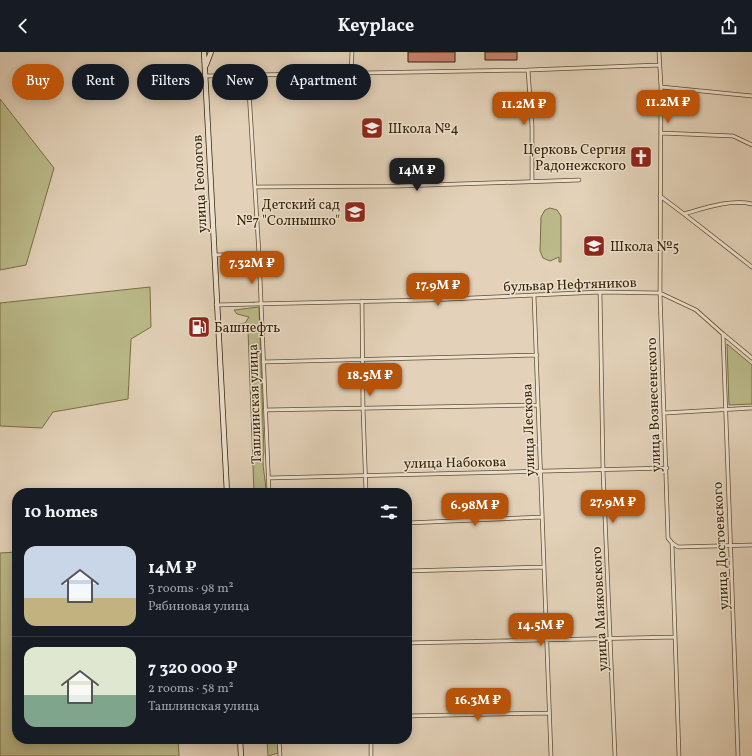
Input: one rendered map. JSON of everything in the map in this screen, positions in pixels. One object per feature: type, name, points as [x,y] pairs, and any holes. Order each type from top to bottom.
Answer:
[{"type":"main road","name":"улица Геологов","points":[[204,52],[227,488]]},
{"type":"main road","points":[[205,66],[212,52]]},
{"type":"main road","points":[[240,744],[241,756]]},
{"type":"street","points":[[351,64],[352,52]]},
{"type":"street","name":"улица Вознесенского","points":[[659,52],[662,87],[660,293],[667,468],[668,538],[672,544],[679,756]]},
{"type":"street","points":[[371,73],[528,70],[659,65]]},
{"type":"street","points":[[528,70],[532,126],[532,180]]},
{"type":"street","points":[[205,76],[212,76]]},
{"type":"street","points":[[662,87],[752,96]]},
{"type":"street","name":"Ташлинская улица","points":[[250,100],[259,254],[269,488]]},
{"type":"street","points":[[661,133],[733,136],[752,145]]},
{"type":"street","points":[[255,187],[400,186],[532,180],[580,180]]},
{"type":"street","points":[[660,196],[752,267]]},
{"type":"street","points":[[684,214],[714,205],[746,202],[752,204]]},
{"type":"street","points":[[214,255],[259,254]]},
{"type":"street","name":"бульвар Нефтяников","points":[[216,305],[600,292],[660,293]]},
{"type":"street","name":"улица Маяковского","points":[[600,292],[603,470],[612,638],[615,756]]},
{"type":"street","points":[[660,293],[696,310],[752,358]]},
{"type":"street","name":"улица Лескова","points":[[534,295],[550,756]]},
{"type":"street","points":[[362,301],[362,408],[366,488]]},
{"type":"street","name":"улица Достоевского","points":[[723,334],[738,756]]},
{"type":"street","points":[[263,362],[536,356]]},
{"type":"street","points":[[265,410],[538,405]]},
{"type":"street","points":[[665,413],[752,408]]},
{"type":"street","name":"улица Набокова","points":[[268,478],[366,474],[667,468]]},
{"type":"street","points":[[412,523],[542,517]]},
{"type":"street","points":[[672,544],[678,547],[752,545]]},
{"type":"street","points":[[412,571],[544,567]]},
{"type":"street","points":[[412,643],[675,637]]},
{"type":"street","points":[[412,716],[549,713]]},
{"type":"street","points":[[279,744],[280,756]]},
{"type":"street","points":[[371,744],[371,756]]},
{"type":"shaded area","points":[[0,99],[54,168],[26,265],[0,270]]},
{"type":"shaded area","points":[[550,208],[557,210],[561,216],[561,262],[559,262],[559,257],[550,261],[543,258],[540,251],[541,217],[545,210]]},
{"type":"shaded area","points":[[150,287],[151,327],[131,339],[128,399],[53,412],[42,428],[0,426],[0,303]]},
{"type":"shaded area","points":[[259,307],[264,452],[263,461],[266,488],[254,488],[248,330],[239,330],[239,324],[245,323],[249,317],[237,314],[234,310]]},
{"type":"shaded area","points":[[727,344],[752,365],[752,404],[729,405]]},
{"type":"shaded area","points":[[12,552],[12,744],[178,744],[179,756],[0,756],[0,553]]},
{"type":"shaded area","points":[[267,744],[278,744],[278,753],[268,756]]},
{"type":"building","points":[[408,52],[455,52],[455,62],[408,62]]},
{"type":"building","points":[[485,52],[517,52],[517,60],[485,60]]},
{"type":"place","name":"Школа №4","points":[[372,128]]},
{"type":"place","name":"Церковь Сергия Радонежского","points":[[641,157]]},
{"type":"place","name":"Детский сад №7 \"Солнышко\"","points":[[355,212]]},
{"type":"place","name":"Школа №5","points":[[594,246]]},
{"type":"place","name":"Башнефть","points":[[199,327]]}]
